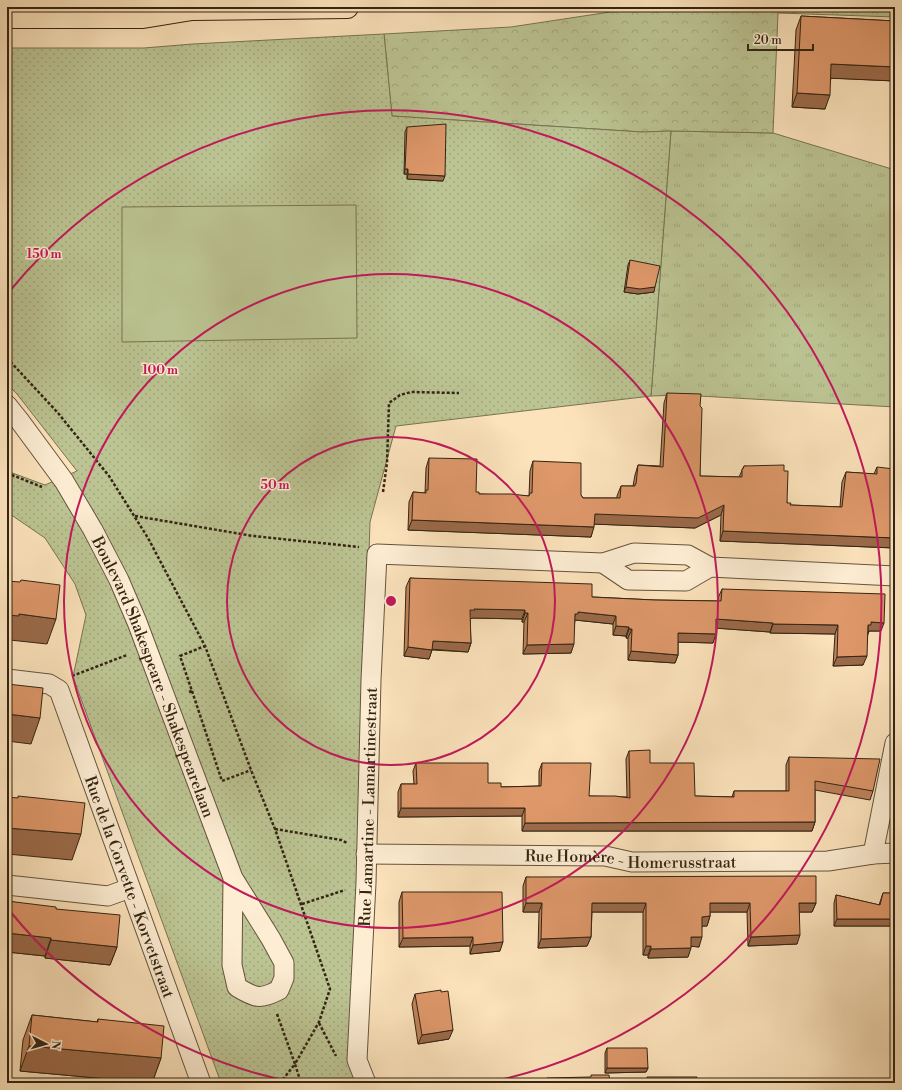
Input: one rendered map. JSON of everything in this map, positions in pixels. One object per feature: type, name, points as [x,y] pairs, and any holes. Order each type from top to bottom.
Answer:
[{"type":"highway","points":[[7,17],[143,16],[185,8],[348,7]]},
{"type":"street","name":"Boulevard Shakespeare - Shakespearelaan","points":[[7,406],[64,481],[120,580],[233,878],[271,939],[284,964],[284,978],[279,990],[263,997],[251,996],[237,987],[232,965],[233,878]]},
{"type":"street","points":[[377,557],[603,563],[634,553],[688,555],[710,568],[895,576]]},
{"type":"street","name":"Rue Lamartine - Lamartinestraat","points":[[357,1060],[366,883],[370,695],[377,557]]},
{"type":"street","points":[[603,563],[628,580],[686,581],[710,568]]},
{"type":"street","name":"Rue de la Corvette - Korvetstraat","points":[[7,679],[49,684],[59,690],[201,1083]]},
{"type":"street","points":[[873,854],[895,743]]},
{"type":"street","name":"Rue Homère - Homerusstraat","points":[[366,854],[605,856],[632,862],[648,862],[828,861],[873,854],[895,853]]},
{"type":"street","points":[[7,885],[108,896],[130,888]]},
{"type":"street","points":[[357,1060],[366,1083]]},
{"type":"path","points":[[7,358],[58,413],[109,476],[148,538],[205,646],[251,770],[275,829],[330,989],[319,1022],[295,1064],[280,1083]]},
{"type":"path","points":[[383,492],[387,463],[389,403],[400,395],[411,392],[459,393]]},
{"type":"path","points":[[134,516],[253,536],[359,546],[377,557]]},
{"type":"path","points":[[205,646],[180,656],[190,692],[222,781],[251,770]]},
{"type":"path","points":[[72,675],[133,653]]},
{"type":"path","points":[[275,829],[341,840],[366,854]]},
{"type":"path","points":[[302,904],[366,883]]},
{"type":"path","points":[[270,995],[301,1083]]},
{"type":"path","points":[[319,1022],[340,1065],[357,1060]]},
{"type":"green space","points":[[643,7],[895,7],[895,17],[778,13],[773,133],[671,131],[642,132],[392,116],[384,34],[511,27]]},
{"type":"green space","points":[[384,34],[392,116],[642,132],[671,131],[651,396],[396,426],[370,522],[360,830],[357,1083],[221,1083],[73,677],[86,615],[75,584],[45,538],[7,512],[7,471],[45,485],[77,471],[17,394],[7,384],[7,48],[144,48]]},
{"type":"green space","points":[[671,131],[773,133],[895,170],[895,407],[681,395],[651,396]]},
{"type":"green space","points":[[356,205],[357,338],[122,342],[122,207]]},
{"type":"building","points":[[801,16],[895,21],[895,67],[831,64],[830,95],[797,93]]},
{"type":"building","points":[[446,124],[445,176],[408,174],[408,169],[405,169],[407,127]]},
{"type":"building","points":[[630,260],[660,266],[655,287],[640,289],[626,287]]},
{"type":"building","points":[[667,393],[701,394],[700,476],[742,477],[742,469],[744,466],[784,465],[784,471],[788,471],[787,503],[791,503],[790,505],[842,507],[846,472],[877,474],[877,467],[894,469],[892,506],[894,506],[895,509],[895,538],[723,531],[724,505],[698,518],[595,514],[594,527],[412,520],[413,492],[426,493],[426,490],[428,490],[429,458],[477,459],[476,492],[479,492],[479,494],[511,494],[529,496],[530,493],[532,493],[533,461],[581,463],[581,495],[583,498],[620,498],[621,486],[635,486],[638,465],[663,467]]},
{"type":"building","points":[[410,578],[592,584],[592,597],[655,600],[721,601],[722,589],[885,594],[884,623],[871,622],[871,625],[868,625],[867,656],[837,657],[838,625],[773,624],[716,619],[716,634],[678,633],[678,655],[631,651],[632,629],[629,629],[629,627],[616,626],[616,616],[578,612],[578,614],[575,614],[574,644],[527,645],[528,613],[525,613],[525,610],[474,609],[475,610],[470,610],[471,643],[433,641],[432,650],[408,647]]},
{"type":"building","points":[[21,580],[60,585],[56,619],[19,614],[19,616],[7,615],[7,581],[20,582]]},
{"type":"building","points":[[7,684],[43,688],[40,718],[7,714]]},
{"type":"building","points":[[650,750],[650,763],[694,763],[695,796],[734,797],[734,791],[789,791],[789,757],[880,759],[873,791],[815,781],[815,822],[525,823],[525,808],[401,808],[401,784],[417,784],[416,763],[488,763],[488,783],[501,783],[501,787],[541,786],[542,763],[591,763],[589,796],[615,796],[630,798],[629,751]]},
{"type":"building","points":[[18,796],[85,803],[81,834],[7,828],[7,797],[18,798]]},
{"type":"building","points":[[816,876],[816,903],[799,903],[800,935],[751,937],[750,903],[710,903],[710,916],[702,917],[702,937],[691,937],[691,948],[651,949],[651,946],[646,946],[646,903],[592,903],[591,937],[541,939],[542,903],[526,903],[526,877]]},
{"type":"building","points":[[402,892],[502,892],[503,942],[473,945],[473,937],[403,938]]},
{"type":"building","points":[[883,893],[895,893],[895,919],[837,919],[836,895],[880,905]]},
{"type":"building","points":[[7,901],[56,907],[56,909],[120,915],[117,947],[51,940],[51,938],[7,933]]},
{"type":"building","points":[[441,990],[441,992],[448,991],[453,1030],[422,1035],[415,994]]},
{"type":"building","points":[[32,1015],[98,1022],[98,1019],[164,1026],[161,1058],[29,1046]]},
{"type":"building","points":[[607,1048],[647,1048],[648,1068],[607,1068]]},
{"type":"building","points":[[591,1075],[609,1075],[610,1083],[546,1083],[547,1078],[591,1077]]},
{"type":"building","points":[[647,1077],[697,1077],[696,1083],[647,1083]]}]
